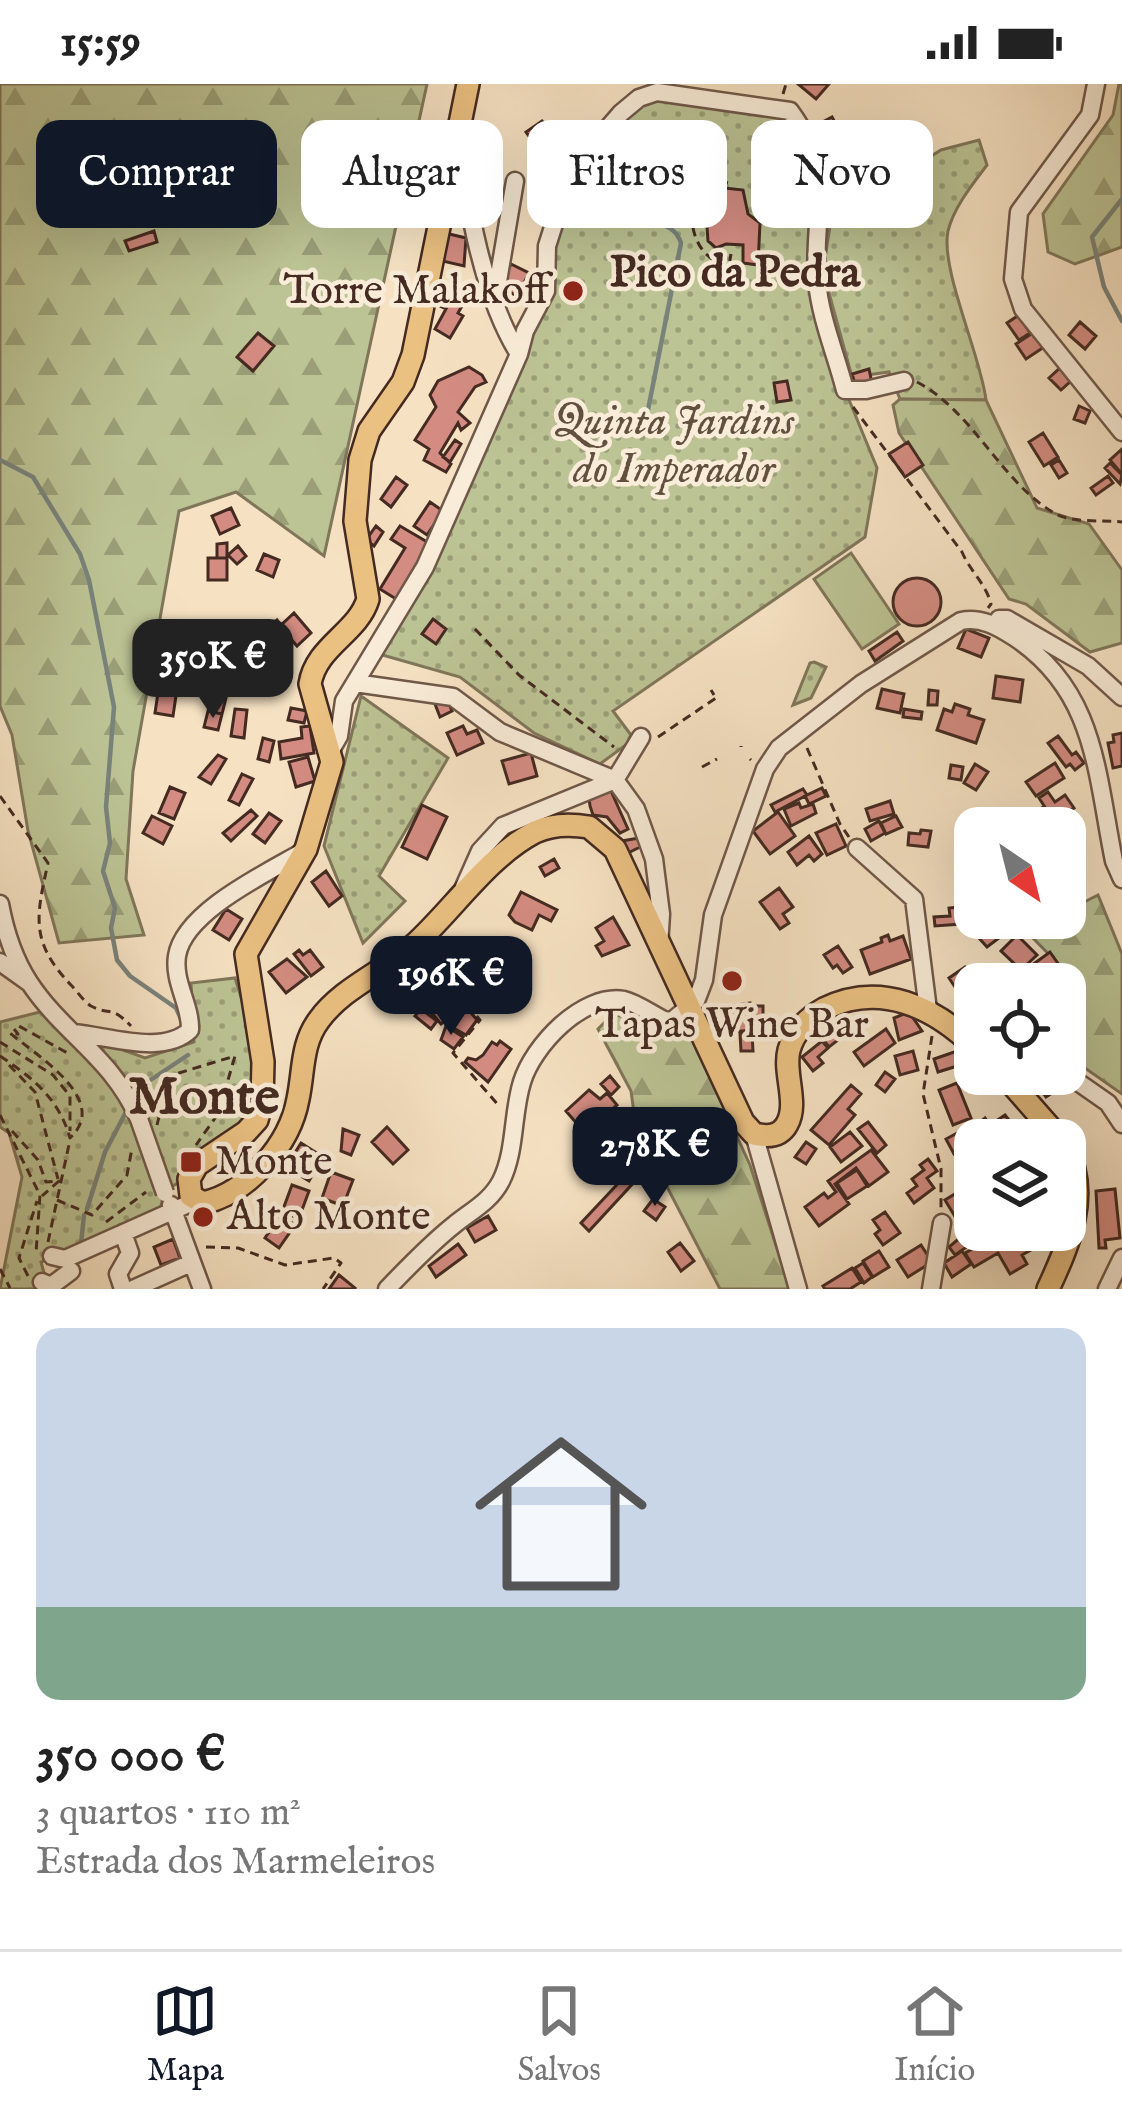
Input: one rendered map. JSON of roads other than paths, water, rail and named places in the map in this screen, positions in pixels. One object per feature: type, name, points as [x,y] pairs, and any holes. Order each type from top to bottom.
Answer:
[{"type":"main road","points":[[183,1214],[197,1165],[235,1142],[257,1120],[264,1078],[246,954],[306,849],[332,762],[310,684],[312,671],[364,610],[368,598],[355,521],[360,460],[369,431],[403,382],[412,355],[468,84]]},
{"type":"main road","points":[[183,1214],[215,1201],[253,1174],[286,1134],[304,1052],[315,1025],[333,1005],[414,946],[494,864],[532,833],[562,825],[589,826],[615,849],[743,1122],[754,1134],[774,1135],[790,1119],[788,1058],[792,1041],[810,1018],[840,1002],[873,997],[928,1010],[954,1026]]},
{"type":"main road","points":[[1021,1095],[1042,1119]]},
{"type":"main road","points":[[1048,1289],[1064,1251]]},
{"type":"street","points":[[1096,84],[1090,115],[1019,212],[1013,279],[1023,309],[1122,432]]},
{"type":"street","points":[[331,750],[339,736],[344,701],[425,567],[546,291],[547,246],[554,224],[595,142],[639,98],[657,92],[790,111],[822,187],[817,283],[845,390],[904,381]]},
{"type":"street","points":[[462,114],[463,171],[494,306],[519,354]]},
{"type":"street","points":[[494,306],[515,182]]},
{"type":"street","points":[[387,1289],[493,1194],[508,1163],[523,1077],[540,1050],[576,1015],[592,1006],[625,1000],[666,1021],[696,1001],[704,980],[713,915],[765,770],[779,748],[800,731],[861,684],[961,622],[1007,619],[1088,666],[1122,697]]},
{"type":"street","points":[[981,620],[1027,645],[1058,674],[1081,710],[1122,879]]},
{"type":"street","points":[[355,683],[453,697],[500,732],[615,781],[636,809],[650,846],[661,914],[659,947]]},
{"type":"street","points":[[458,902],[480,850],[503,826],[615,781],[646,736]]},
{"type":"street","points":[[857,848],[914,899],[928,1010]]},
{"type":"street","points":[[74,1033],[152,1046],[179,1040],[190,1030],[177,958],[184,935],[202,916],[306,849]]},
{"type":"street","points":[[0,904],[5,932],[29,983]]},
{"type":"street","points":[[0,962],[29,983],[97,1053],[129,1096],[143,1124],[157,1191],[183,1214],[202,1289]]},
{"type":"street","points":[[1086,1087],[1108,1103],[1122,1124]]},
{"type":"street","points":[[754,1134],[798,1289]]},
{"type":"street","points":[[38,1285],[51,1286],[67,1268],[123,1233],[183,1214]]},
{"type":"street","points":[[931,1289],[941,1223]]},
{"type":"street","points":[[123,1233],[130,1253],[118,1274],[123,1289]]},
{"type":"street","points":[[133,1289],[194,1254]]},
{"type":"street","points":[[1107,1289],[1122,1258]]},
{"type":"waterway","points":[[1122,199],[1092,237],[1104,287],[1122,321]]},
{"type":"waterway","points":[[648,410],[681,243],[669,228]]},
{"type":"waterway","points":[[0,460],[33,477],[80,554],[89,580],[114,707],[106,807],[110,843],[103,871],[115,908],[111,928],[117,960],[130,976],[176,1008],[182,1021]]},
{"type":"waterway","points":[[137,1089],[188,1055]]},
{"type":"waterway","points":[[87,1209],[105,1152],[126,1112]]},
{"type":"waterway","points":[[81,1244],[84,1215]]},
{"type":"place","name":"Torre Malakoff","points":[[573,291]]},
{"type":"place","name":"Tapas Wine Bar","points":[[732,981]]},
{"type":"place","name":"Monte","points":[[191,1162]]},
{"type":"place","name":"Alto Monte","points":[[203,1217]]},
{"type":"district","name":"Pico da Pedra","points":[[735,273]]},
{"type":"district","name":"Monte","points":[[204,1098]]},
{"type":"park label","name":"Quinta Jardins do Imperador","points":[[674,446]]}]
